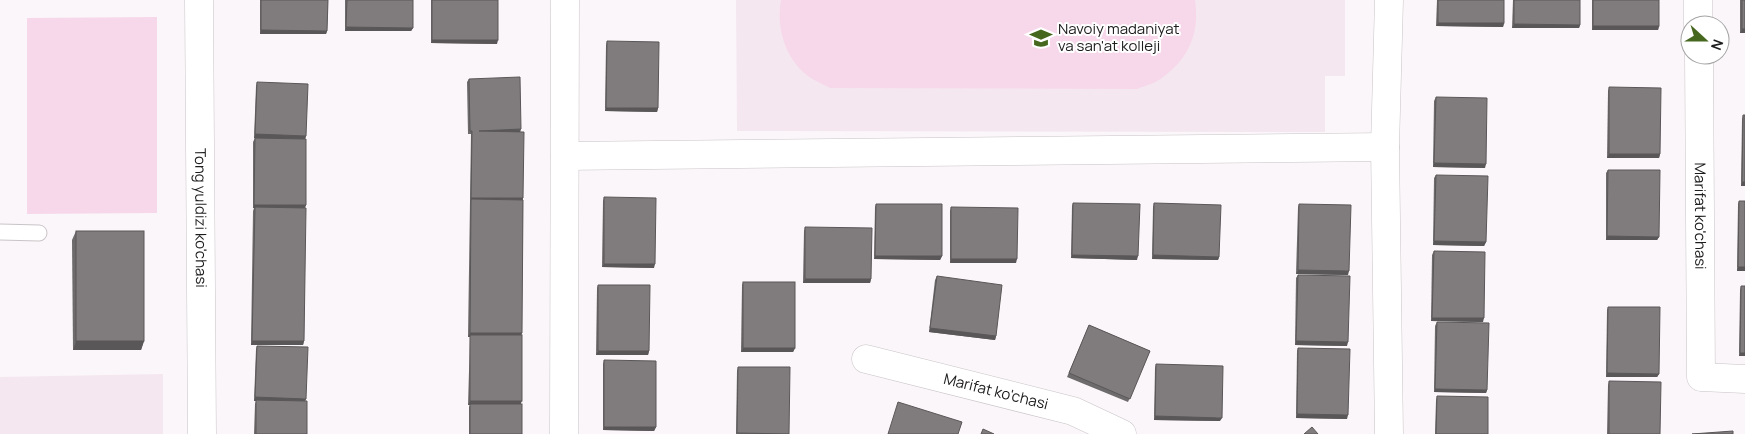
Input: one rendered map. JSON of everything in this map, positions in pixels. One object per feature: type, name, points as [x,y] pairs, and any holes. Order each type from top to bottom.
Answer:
[{"type":"street","name":"Tong yuldizi ko'chasi","points":[[199,0],[202,434]]},
{"type":"street","points":[[564,434],[565,0]]},
{"type":"street","points":[[1389,0],[1385,147],[1389,434]]},
{"type":"street","points":[[1698,0],[1698,15]]},
{"type":"street","name":"Marifat ko'chasi","points":[[1699,65],[1700,377],[1745,378]]},
{"type":"street","points":[[565,156],[1385,147]]},
{"type":"street","name":"Marifat ko'chasi","points":[[866,359],[1073,411],[1122,434]]},
{"type":"lane","points":[[0,232],[39,233]]},
{"type":"shaded area","name":"Navoiy madaniyat va san'at kolleji","points":[[736,0],[1345,0],[1345,76],[1325,76],[1325,132],[737,131]]},
{"type":"shaded area","points":[[781,0],[1195,0],[1196,23],[1194,34],[1186,53],[1171,71],[1159,80],[1137,89],[830,88],[809,77],[801,70],[788,52],[781,32]]},
{"type":"shaded area","points":[[157,17],[157,213],[27,214],[27,18]]},
{"type":"shaded area","points":[[163,374],[163,434],[0,434],[0,377]]},
{"type":"building","points":[[261,0],[328,0],[327,31],[261,30]]},
{"type":"building","points":[[347,0],[413,0],[413,28],[346,27]]},
{"type":"building","points":[[432,0],[498,0],[498,40],[432,40]]},
{"type":"building","points":[[1438,0],[1504,0],[1504,23],[1438,23]]},
{"type":"building","points":[[1514,0],[1580,0],[1580,25],[1514,24]]},
{"type":"building","points":[[1593,0],[1659,0],[1659,26],[1593,26]]},
{"type":"building","points":[[1742,0],[1745,0],[1745,29],[1742,29]]},
{"type":"building","points":[[607,41],[659,42],[658,108],[606,108]]},
{"type":"building","points":[[520,77],[521,129],[479,131],[524,132],[523,198],[471,198],[472,131],[470,131],[469,79]]},
{"type":"building","points":[[257,82],[308,84],[306,136],[255,134]]},
{"type":"building","points":[[1609,87],[1661,88],[1660,154],[1609,154]]},
{"type":"building","points":[[1436,97],[1487,98],[1486,164],[1434,163]]},
{"type":"building","points":[[1743,115],[1745,115],[1745,182],[1742,182]]},
{"type":"building","points":[[255,138],[306,139],[306,205],[254,205]]},
{"type":"building","points":[[1608,170],[1660,170],[1659,237],[1607,236]]},
{"type":"building","points":[[1436,175],[1488,176],[1486,242],[1434,241]]},
{"type":"building","points":[[604,197],[656,198],[655,264],[604,264]]},
{"type":"building","points":[[471,199],[523,200],[522,333],[470,333]]},
{"type":"building","points":[[1739,201],[1745,201],[1745,267],[1738,267]]},
{"type":"building","points":[[1073,203],[1140,204],[1138,256],[1072,255]]},
{"type":"building","points":[[1154,203],[1221,205],[1219,257],[1153,255]]},
{"type":"building","points":[[876,204],[942,204],[942,256],[875,256]]},
{"type":"building","points":[[1299,204],[1351,205],[1349,271],[1298,270]]},
{"type":"building","points":[[255,207],[306,208],[304,341],[252,341]]},
{"type":"building","points":[[951,207],[1018,208],[1017,259],[951,259]]},
{"type":"building","points":[[805,227],[872,228],[871,279],[805,279]]},
{"type":"building","points":[[76,231],[144,231],[144,341],[76,341]]},
{"type":"building","points":[[1434,251],[1485,252],[1484,318],[1432,318]]},
{"type":"building","points":[[1298,275],[1350,276],[1348,342],[1296,341]]},
{"type":"building","points":[[937,276],[1002,285],[996,336],[930,328]]},
{"type":"building","points":[[743,282],[795,282],[795,348],[743,348]]},
{"type":"building","points":[[598,285],[650,285],[649,351],[598,351]]},
{"type":"building","points":[[1741,286],[1745,286],[1745,353],[1740,353]]},
{"type":"building","points":[[1608,307],[1660,307],[1659,374],[1607,373]]},
{"type":"building","points":[[1437,322],[1489,323],[1487,390],[1435,389]]},
{"type":"building","points":[[1089,325],[1150,351],[1130,399],[1069,373]]},
{"type":"building","points":[[470,335],[522,335],[522,401],[470,401]]},
{"type":"building","points":[[257,346],[308,347],[306,399],[255,397]]},
{"type":"building","points":[[1298,348],[1350,349],[1348,415],[1297,414]]},
{"type":"building","points":[[604,360],[656,361],[656,427],[604,427]]},
{"type":"building","points":[[1156,364],[1223,366],[1222,418],[1155,416]]},
{"type":"building","points":[[738,367],[790,367],[789,434],[737,433]]},
{"type":"building","points":[[1609,381],[1661,382],[1660,434],[1609,434]]},
{"type":"building","points":[[1437,396],[1488,397],[1488,434],[1436,434]]},
{"type":"building","points":[[256,400],[307,401],[307,434],[256,434]]},
{"type":"building","points":[[898,402],[962,422],[958,434],[888,434]]},
{"type":"building","points":[[470,404],[522,404],[522,434],[470,434]]},
{"type":"building","points":[[1312,427],[1318,434],[1304,434]]},
{"type":"building","points":[[983,429],[994,434],[981,434]]},
{"type":"building","points":[[1733,431],[1733,434],[1692,434]]},
{"type":"place","name":"Navoiy madaniyat va san'at kolleji","points":[[1041,38]]}]
